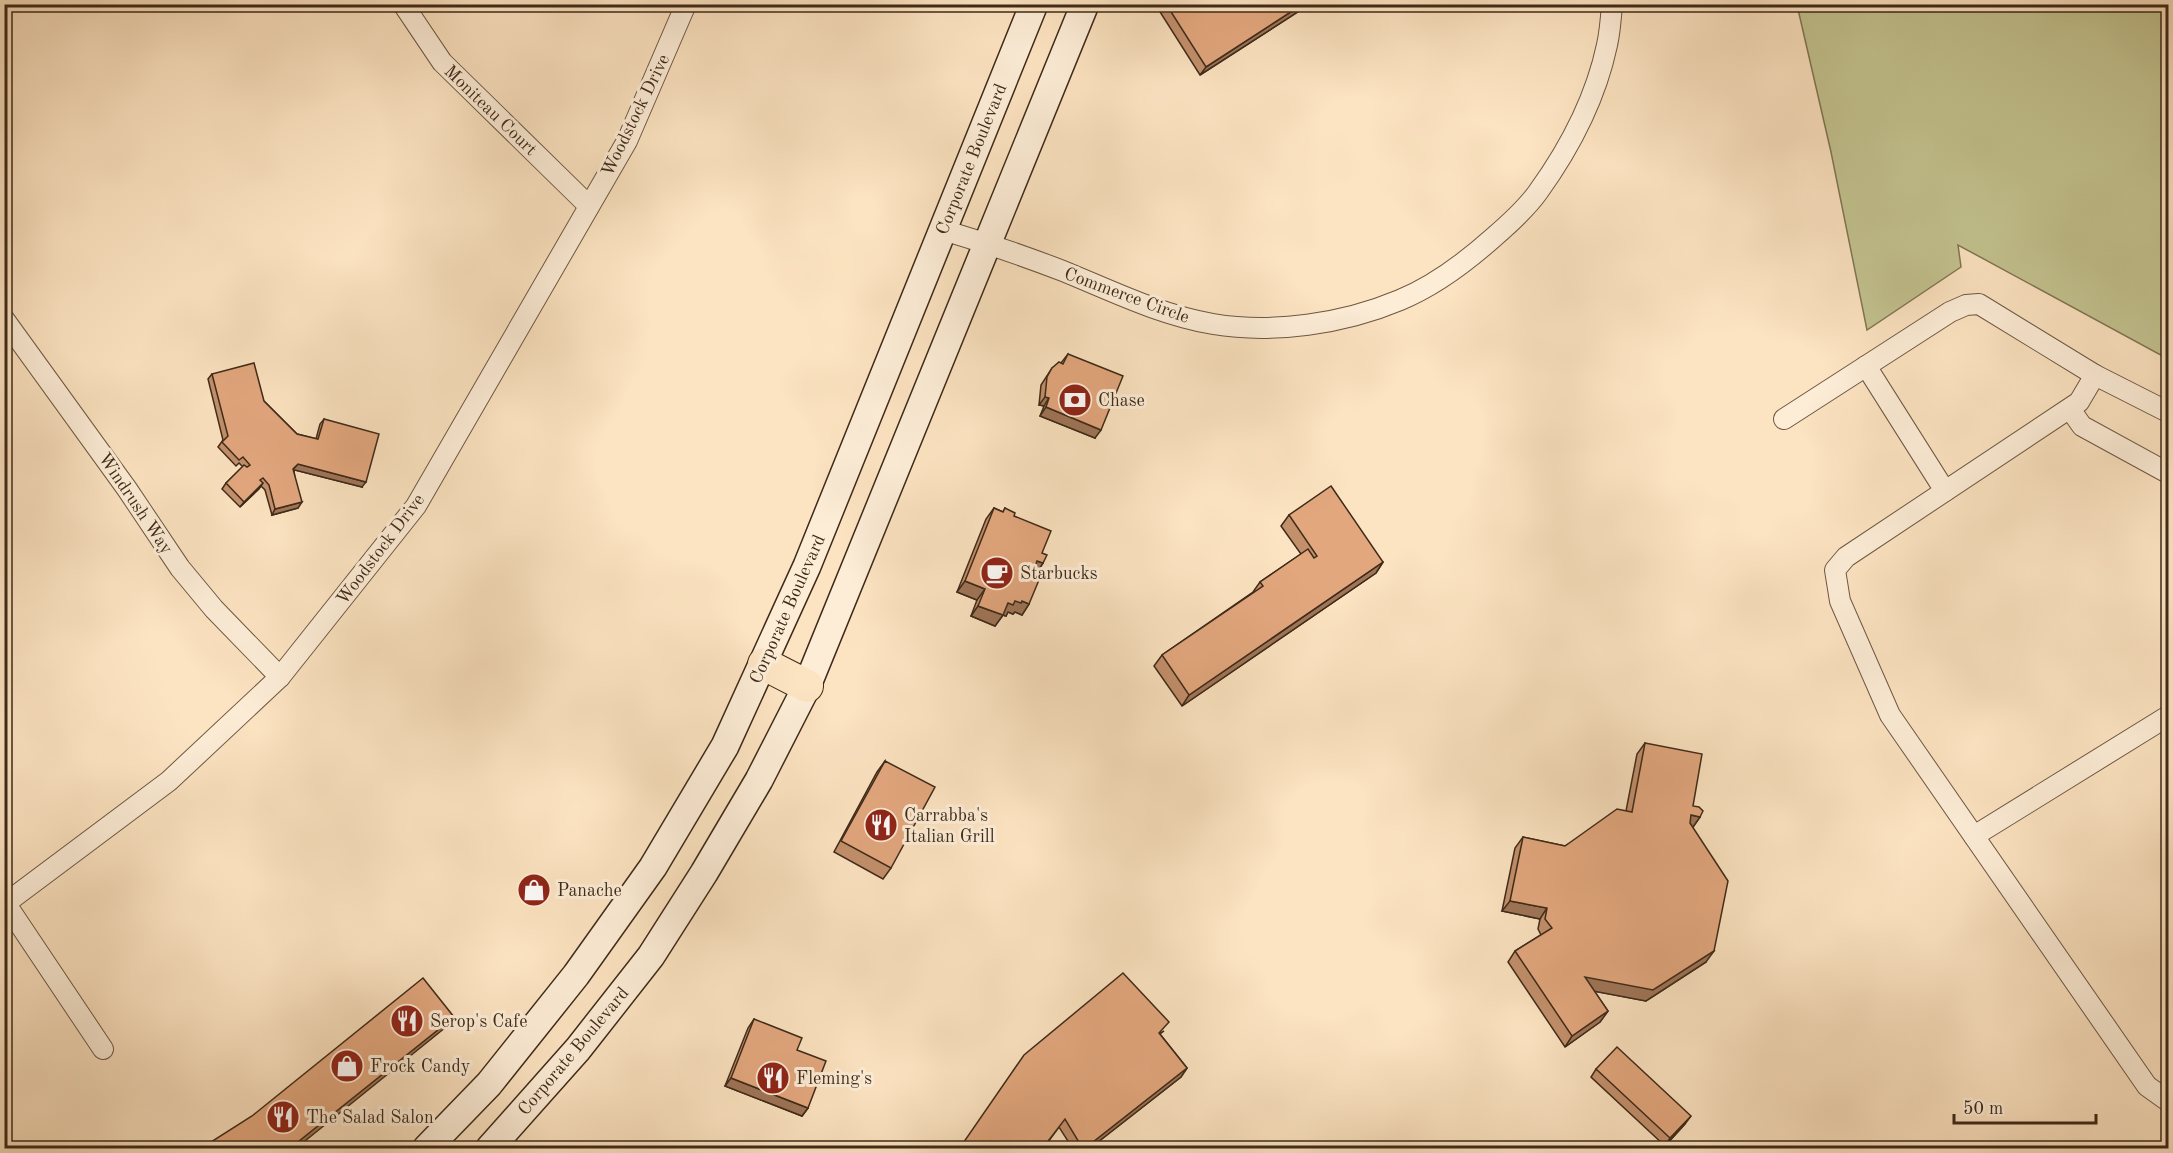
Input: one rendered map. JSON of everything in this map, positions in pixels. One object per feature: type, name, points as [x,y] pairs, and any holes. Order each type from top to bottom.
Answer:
[{"type":"main road","points":[[764,664],[807,686]]},
{"type":"street","name":"Moniteau Court","points":[[403,4],[442,62],[589,206]]},
{"type":"street","name":"Woodstock Drive","points":[[5,902],[169,782],[280,676],[416,506],[627,141],[686,4]]},
{"type":"street","name":"Corporate Boulevard","points":[[427,1149],[502,1068],[559,999],[619,918],[653,867],[726,746],[807,566],[1034,4]]},
{"type":"street","name":"Corporate Boulevard","points":[[490,1149],[578,1050],[651,956],[759,780],[807,686],[1085,4]]},
{"type":"street","name":"Commerce Circle","points":[[943,230],[1061,271],[1148,306],[1213,324],[1299,326],[1353,315],[1400,300],[1436,281],[1473,255],[1508,225],[1537,194],[1564,151],[1590,100],[1607,45],[1612,4]]},
{"type":"street","points":[[1784,419],[1950,312],[1966,305],[1979,304],[2095,375],[2169,412]]},
{"type":"street","name":"Windrush Way","points":[[4,319],[127,489],[180,568],[214,609],[280,676]]},
{"type":"street","points":[[1866,366],[1945,491]]},
{"type":"street","points":[[2095,375],[2079,402],[2070,409],[1846,557],[1835,570],[1835,582],[1840,601],[1890,715],[2147,1086],[2169,1101]]},
{"type":"street","points":[[2070,409],[2082,426],[2169,473]]},
{"type":"street","points":[[1974,836],[2169,716]]},
{"type":"street","points":[[5,902],[103,1049]]},
{"type":"green space","points":[[1797,5],[2168,5],[2168,359],[1958,245],[1961,267],[1867,330],[1831,152]]},
{"type":"building","points":[[1166,4],[1303,4],[1206,67]]},
{"type":"building","name":"Chase","points":[[1068,354],[1123,376],[1101,430],[1046,407],[1049,398],[1045,397],[1047,377],[1059,362],[1063,364]]},
{"type":"building","points":[[254,363],[264,401],[297,434],[318,439],[324,419],[379,434],[366,482],[298,464],[293,469],[302,502],[275,509],[269,485],[263,478],[260,480],[263,483],[244,502],[226,483],[244,465],[247,467],[250,465],[243,457],[239,460],[222,442],[228,436],[212,374]]},
{"type":"building","points":[[1331,486],[1383,562],[1189,695],[1162,655],[1263,586],[1260,582],[1308,549],[1314,558],[1317,556],[1289,515]]},
{"type":"building","name":"Starbucks","points":[[994,508],[1003,512],[1005,508],[1015,513],[1014,516],[1051,531],[1042,553],[1047,555],[1043,563],[1037,561],[1031,577],[1039,580],[1029,604],[1022,601],[1021,603],[1015,601],[1013,605],[1008,603],[1003,615],[978,606],[985,589],[965,581]]},
{"type":"building","points":[[1645,743],[1702,754],[1693,806],[1703,811],[1700,817],[1691,815],[1690,823],[1728,881],[1714,951],[1653,990],[1585,977],[1608,1011],[1572,1036],[1515,951],[1552,928],[1545,919],[1547,908],[1510,901],[1523,837],[1565,846],[1617,809],[1632,812]]},
{"type":"building","name":"Carrabba's Italian Grill","points":[[885,761],[935,787],[891,868],[841,841]]},
{"type":"building","points":[[1123,973],[1169,1022],[1159,1033],[1187,1068],[1084,1149],[1065,1119],[1042,1149],[959,1149],[1024,1055]]},
{"type":"building","points":[[423,978],[454,1017],[289,1149],[200,1149],[252,1116]]},
{"type":"building","name":"Fleming's","points":[[754,1019],[802,1038],[797,1050],[826,1061],[808,1108],[731,1078]]},
{"type":"building","points":[[1617,1047],[1691,1116],[1670,1138],[1596,1069]]},
{"type":"place","name":"Chase","points":[[1075,400]]},
{"type":"place","name":"Starbucks","points":[[997,573]]},
{"type":"place","name":"Carrabba's Italian Grill","points":[[881,825]]},
{"type":"place","name":"Panache","points":[[534,890]]},
{"type":"place","name":"Serop's Cafe","points":[[407,1021]]},
{"type":"place","name":"Frock Candy","points":[[347,1066]]},
{"type":"place","name":"Fleming's","points":[[773,1078]]},
{"type":"place","name":"The Salad Salon","points":[[283,1117]]}]
